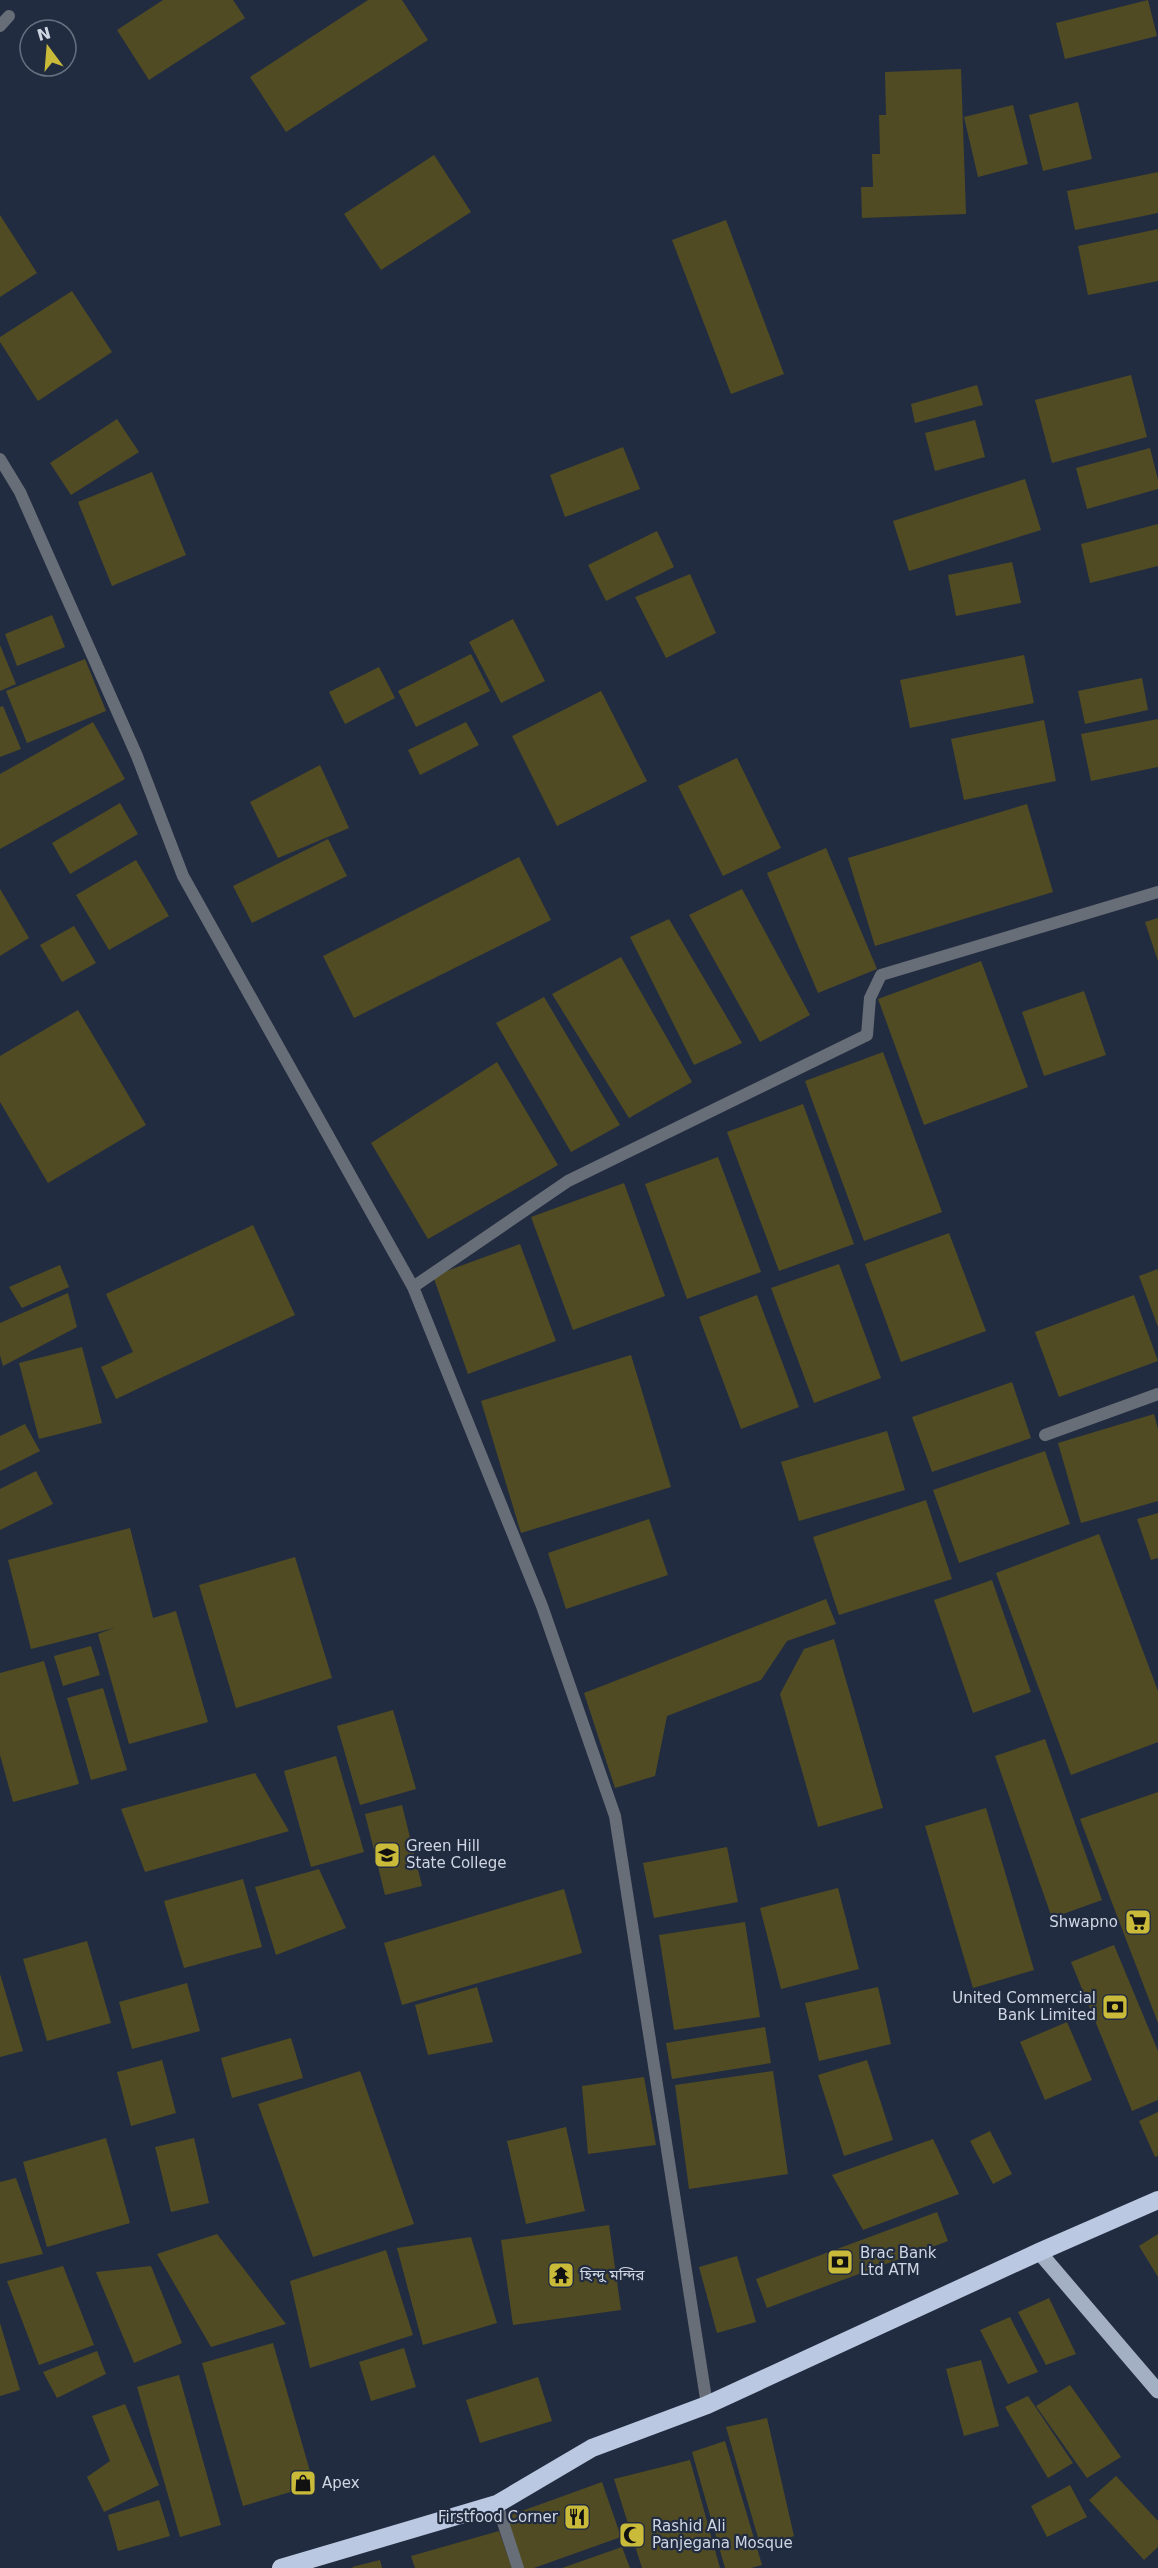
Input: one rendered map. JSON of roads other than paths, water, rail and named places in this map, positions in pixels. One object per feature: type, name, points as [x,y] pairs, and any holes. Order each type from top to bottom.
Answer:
[{"type":"highway","points":[[281,2568],[497,2504],[592,2448],[707,2405],[1039,2252],[1158,2200]]},
{"type":"main road","points":[[1039,2252],[1158,2391]]},
{"type":"street","points":[[0,26],[9,16]]},
{"type":"street","points":[[0,459],[20,492],[132,746],[183,876],[413,1287],[542,1606],[615,1816],[707,2405]]},
{"type":"street","points":[[413,1287],[568,1181],[867,1035],[870,998],[880,975],[1158,892]]},
{"type":"street","points":[[1045,1435],[1158,1394]]},
{"type":"street","points":[[497,2504],[518,2568]]},
{"type":"place","name":"Green Hill State College","points":[[387,1855]]},
{"type":"place","name":"Shwapno","points":[[1138,1922]]},
{"type":"place","name":"United Commercial Bank Limited","points":[[1115,2007]]},
{"type":"place","name":"Brac Bank Ltd ATM","points":[[840,2262]]},
{"type":"place","name":"হিন্দু মন্দির","points":[[561,2275]]},
{"type":"place","name":"Apex","points":[[303,2483]]},
{"type":"place","name":"Firstfood Corner","points":[[577,2517]]},
{"type":"place","name":"Rashid Ali Panjegana Mosque","points":[[632,2535]]}]
